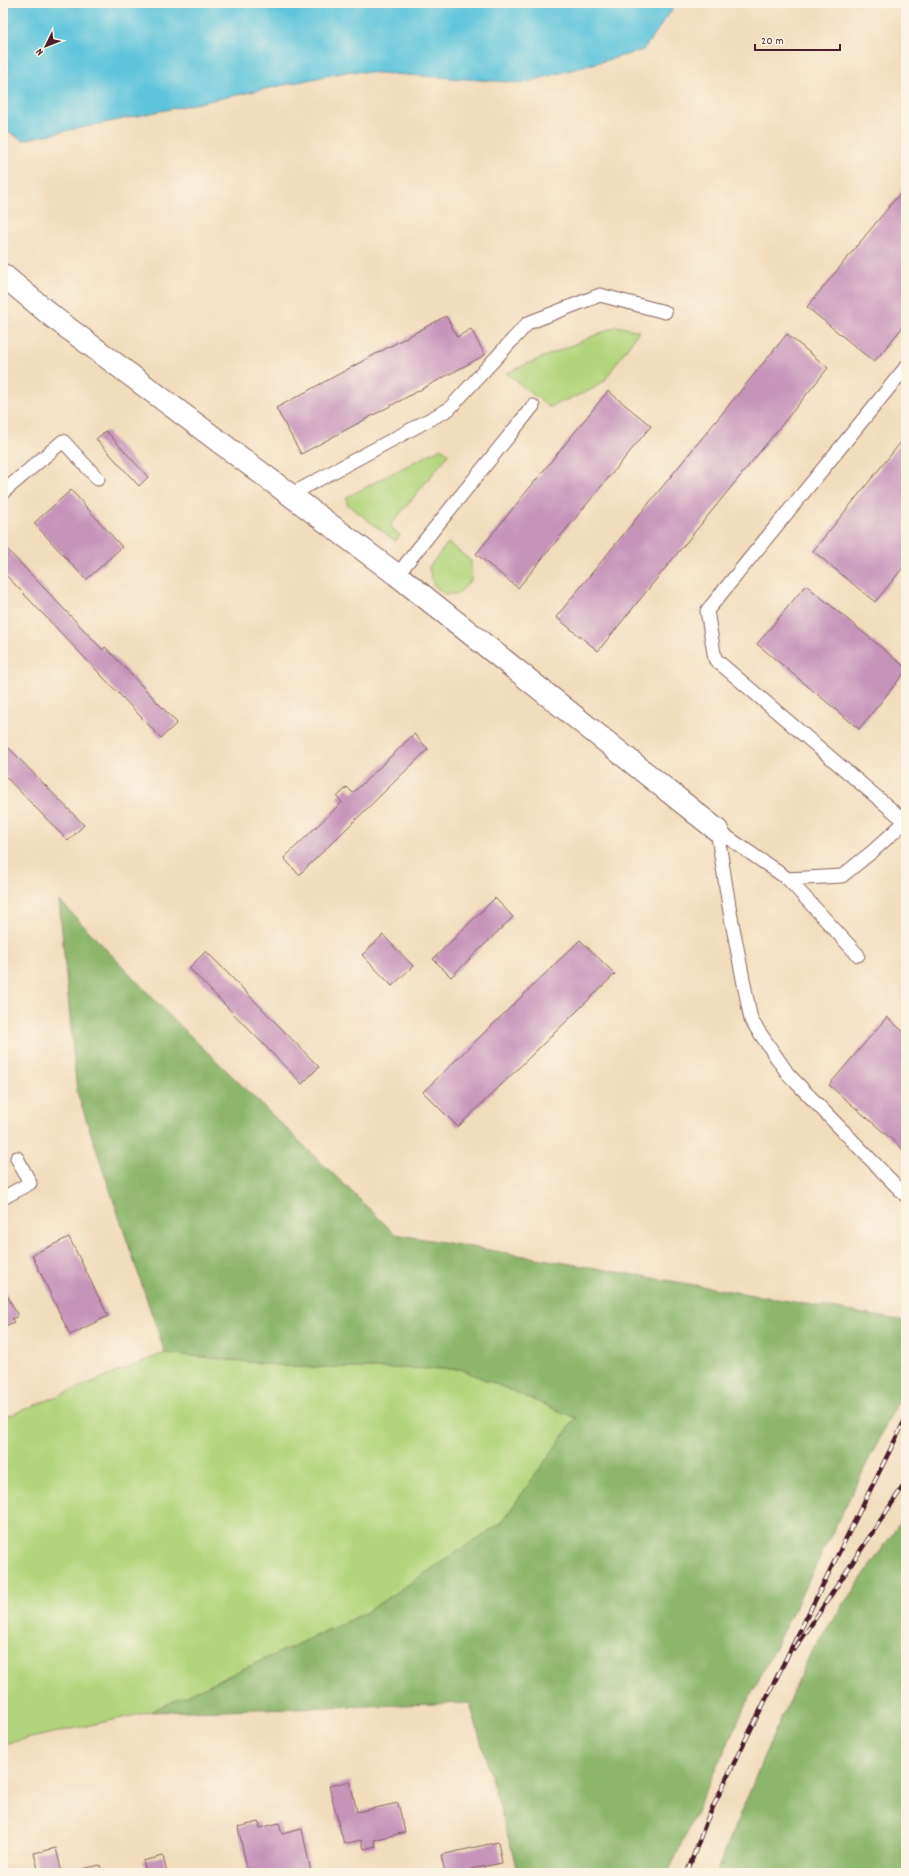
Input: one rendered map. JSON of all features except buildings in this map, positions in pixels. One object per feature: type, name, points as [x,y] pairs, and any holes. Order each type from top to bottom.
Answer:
[{"type":"street","points":[[3,275],[53,317],[397,575],[717,830]]},
{"type":"lane","points":[[290,495],[450,408],[528,323],[600,295],[665,312]]},
{"type":"lane","points":[[788,879],[842,876],[873,852],[906,821],[715,659],[707,611],[906,367]]},
{"type":"lane","points":[[397,575],[533,406]]},
{"type":"lane","points":[[3,492],[63,441],[98,479]]},
{"type":"lane","points":[[717,830],[788,879],[858,955]]},
{"type":"lane","points":[[717,830],[730,912],[751,1020],[788,1074],[906,1196]]},
{"type":"lane","points":[[3,1198],[30,1183],[17,1158]]},
{"type":"green space","points":[[617,326],[639,331],[604,381],[591,390],[549,407],[506,373]]},
{"type":"green space","points":[[441,448],[449,454],[390,526],[400,535],[395,541],[347,504],[347,497]]},
{"type":"green space","points":[[448,543],[471,561],[471,580],[458,594],[444,594],[433,584],[429,567]]},
{"type":"green space","points":[[59,900],[169,1015],[395,1234],[906,1321],[906,1385],[740,1717],[668,1873],[518,1873],[470,1703],[150,1712],[365,1613],[501,1523],[576,1418],[460,1369],[294,1367],[165,1353],[77,1092]]},
{"type":"green space","points":[[165,1353],[294,1367],[460,1369],[576,1418],[501,1523],[365,1613],[150,1712],[3,1744],[3,1418]]},
{"type":"green space","points":[[906,1514],[906,1873],[716,1873],[768,1747],[812,1650]]},
{"type":"water","points":[[3,3],[677,3],[643,50],[524,83],[350,71],[23,140],[3,129]]},
{"type":"railway","points":[[687,1873],[706,1822],[730,1771],[906,1418]]},
{"type":"railway","points":[[795,1649],[906,1482]]}]
